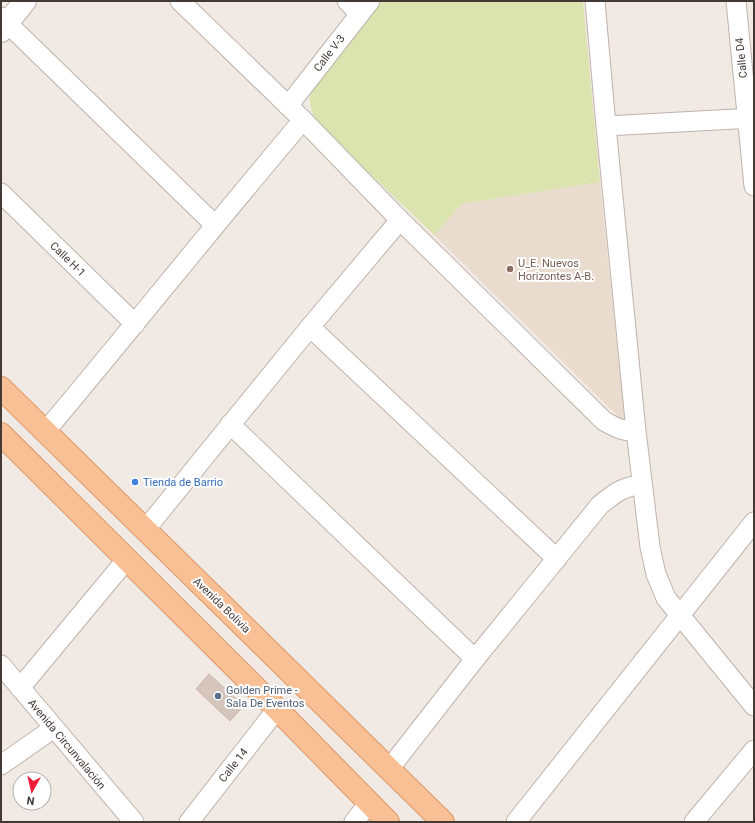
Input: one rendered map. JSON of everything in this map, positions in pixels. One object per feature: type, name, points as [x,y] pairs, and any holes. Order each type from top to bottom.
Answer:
[{"type":"main road","name":"Avenida Bolivia","points":[[1,388],[443,822]]},
{"type":"main road","points":[[1,434],[277,709],[388,822]]},
{"type":"street","points":[[25,1],[3,24],[214,225]]},
{"type":"street","points":[[180,1],[303,120],[400,220],[604,421],[620,430],[630,432],[636,431]]},
{"type":"street","points":[[595,1],[636,431],[650,547],[656,574],[666,598],[754,706]]},
{"type":"street","name":"Calle D4","points":[[736,1],[751,118],[754,186]]},
{"type":"street","name":"Calle V-3","points":[[288,106],[359,5]]},
{"type":"street","points":[[606,126],[751,118]]},
{"type":"street","points":[[45,432],[135,324],[214,225],[303,120]]},
{"type":"street","name":"Calle H-1","points":[[1,193],[135,324]]},
{"type":"street","points":[[145,530],[230,424],[400,220]]},
{"type":"street","points":[[310,327],[557,559]]},
{"type":"street","points":[[230,424],[475,659]]},
{"type":"street","points":[[389,769],[475,659],[600,505],[615,492],[627,487],[642,484]]},
{"type":"street","points":[[516,822],[754,522]]},
{"type":"street","points":[[20,688],[127,559]]},
{"type":"street","name":"Avenida Circunvalación","points":[[1,665],[134,822]]},
{"type":"street","name":"Calle 14","points":[[189,822],[277,709]]},
{"type":"street","points":[[1,765],[54,728]]},
{"type":"street","points":[[694,822],[754,750]]},
{"type":"street","points":[[354,822],[369,803]]},
{"type":"shaded area","points":[[600,182],[625,423],[434,235],[462,204]]},
{"type":"green space","points":[[377,1],[583,1],[600,182],[462,204],[434,235],[318,124],[312,114],[310,92],[312,81]]},
{"type":"building","name":"Golden Prime - Sala De Eventos","points":[[209,674],[241,703],[241,709],[230,721],[196,689]]},
{"type":"place","name":"U_E. Nuevos Horizontes A-B.","points":[[510,269]]},
{"type":"place","name":"Tienda de Barrio","points":[[135,482]]},
{"type":"place","name":"Golden Prime - Sala De Eventos","points":[[218,696]]}]
